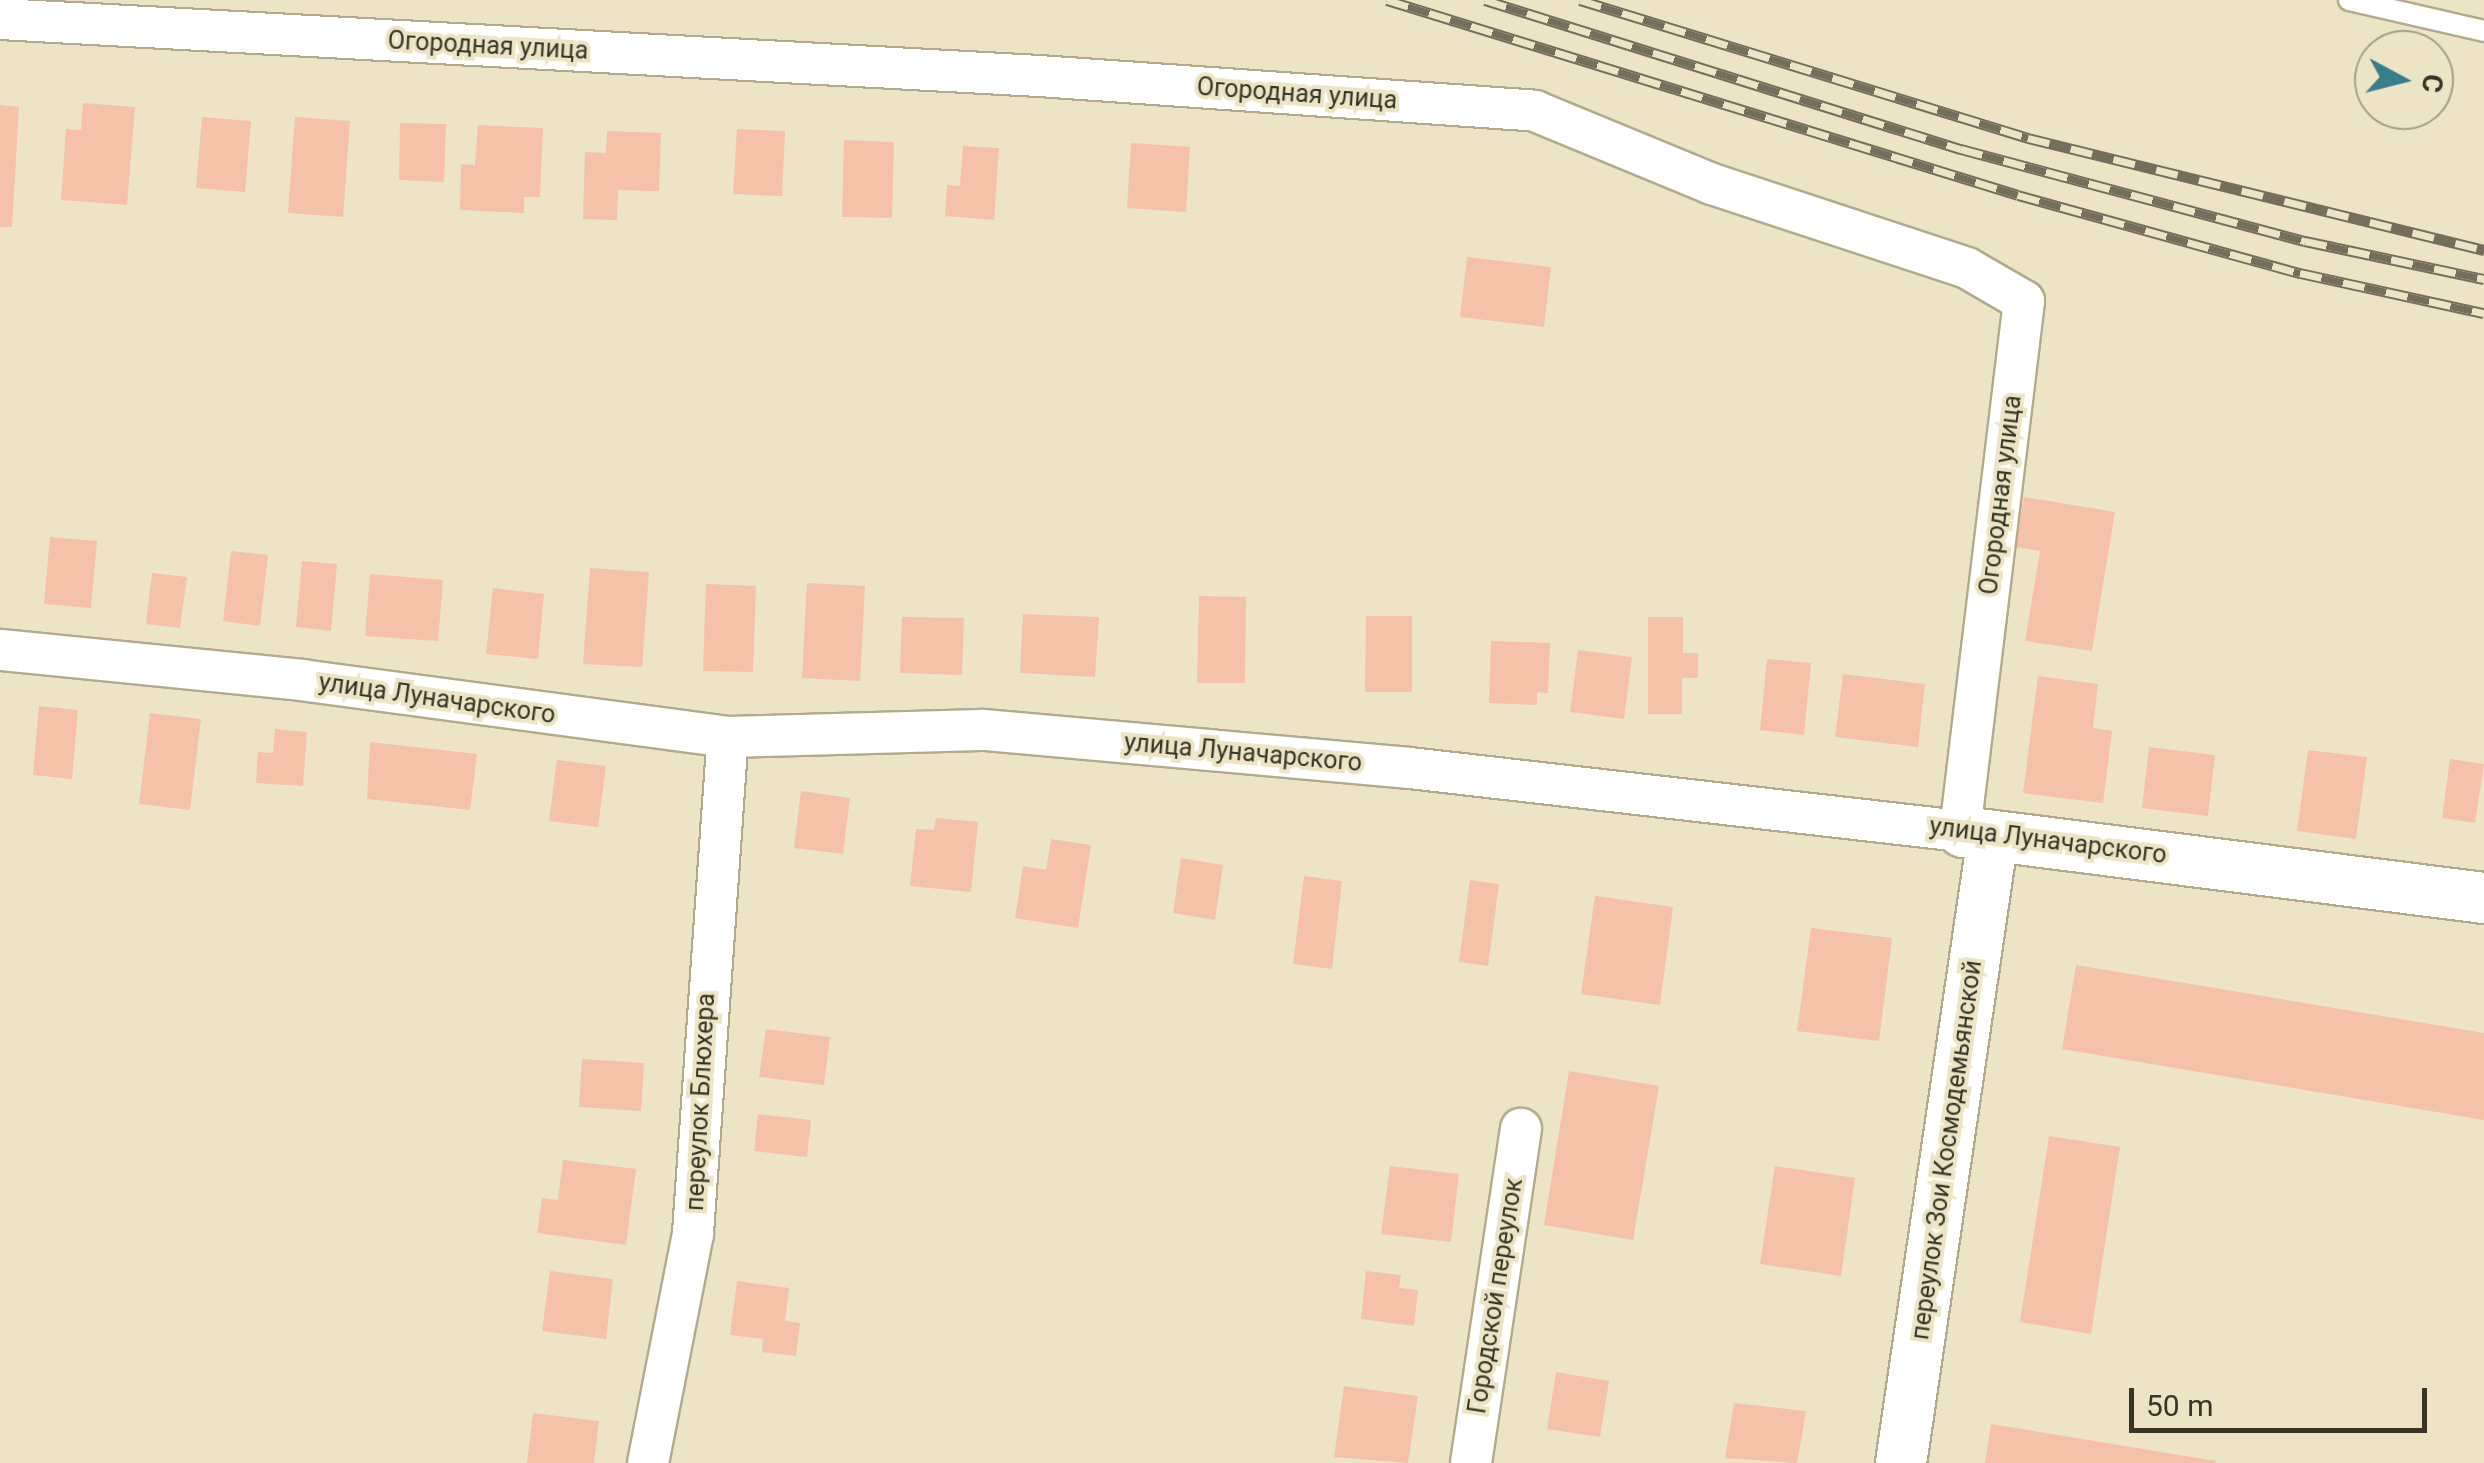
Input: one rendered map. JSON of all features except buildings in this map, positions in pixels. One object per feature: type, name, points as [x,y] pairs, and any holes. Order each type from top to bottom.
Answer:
[{"type":"street","name":"Огородная улица","points":[[0,19],[1040,76],[1534,111],[1712,184],[1967,268],[2024,300],[1976,834]]},
{"type":"street","name":"улица Луначарского","points":[[0,650],[303,680],[728,736],[981,730],[1430,770],[2484,898]]},
{"type":"street","name":"переулок Блюхера","points":[[648,1463],[693,1233],[728,736]]},
{"type":"street","name":"переулок Зои Космодемьянской","points":[[1901,1463],[1976,834]]},
{"type":"street","name":"Городской переулок","points":[[1471,1463],[1521,1130]]},
{"type":"lane","points":[[2349,0],[2484,31]]},
{"type":"railway","points":[[1387,0],[2018,195],[2300,273],[2484,313]]},
{"type":"railway","points":[[1485,0],[1961,149],[2305,241],[2484,279]]},
{"type":"railway","points":[[1580,0],[2028,138],[2484,250]]}]
